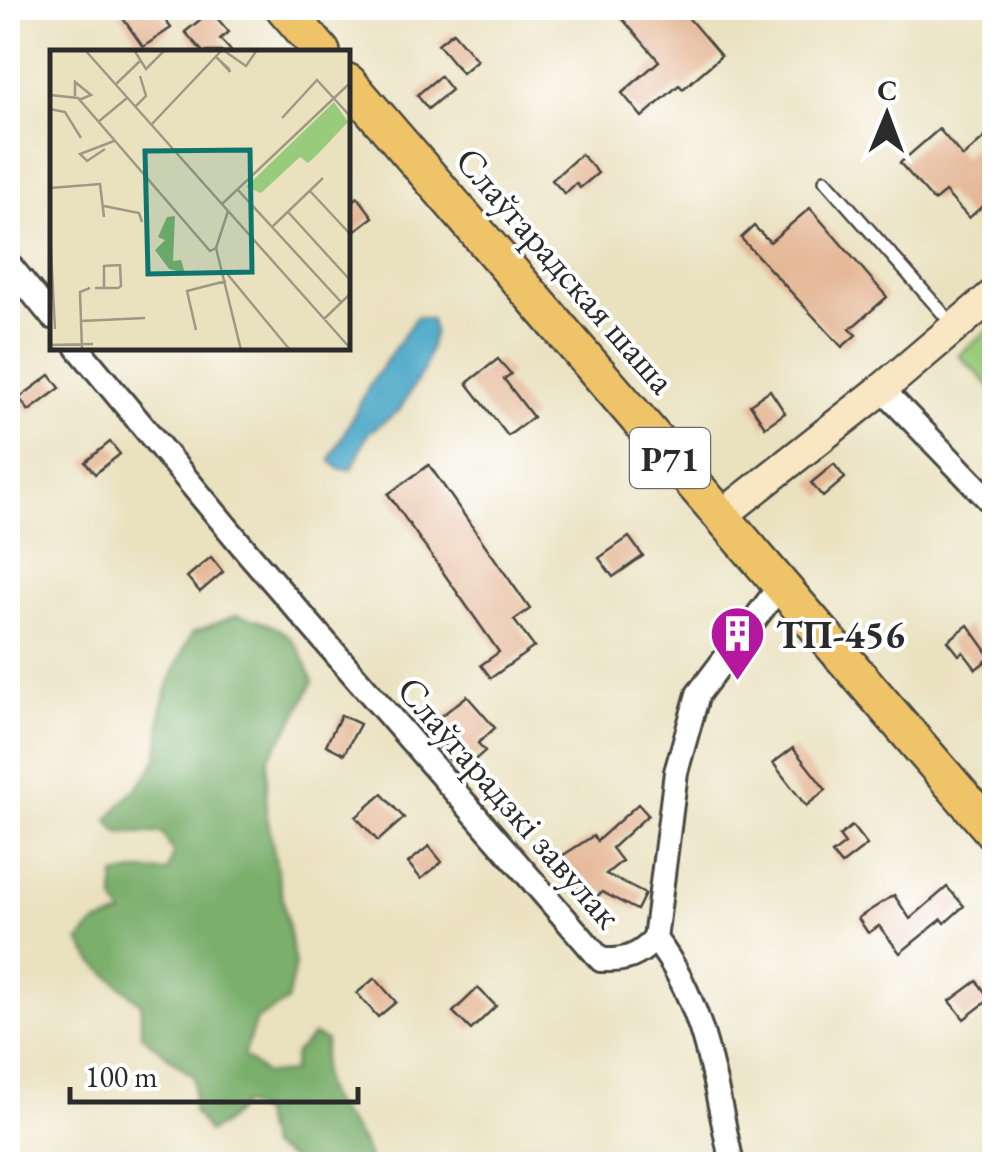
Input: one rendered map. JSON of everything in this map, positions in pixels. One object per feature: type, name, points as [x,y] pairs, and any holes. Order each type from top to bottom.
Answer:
[{"type":"main road","points":[[284,8],[320,50]]},
{"type":"main road","name":"Слаўгарадская шаша","points":[[350,84],[994,833]]},
{"type":"main road","points":[[720,516],[882,389],[994,294]]},
{"type":"street","points":[[8,264],[50,316]]},
{"type":"street","name":"Слаўгарадзкі завулак","points":[[80,350],[249,554],[601,960],[640,955],[655,939],[676,772],[698,694],[780,586]]},
{"type":"street","points":[[882,389],[994,505]]},
{"type":"street","points":[[655,939],[677,968],[702,1027],[730,1157],[750,1164]]},
{"type":"lane","points":[[825,180],[955,327]]},
{"type":"green space","points":[[994,325],[994,390],[959,355]]},
{"type":"green space","points":[[237,615],[268,624],[287,635],[301,653],[313,682],[268,758],[266,810],[295,965],[287,1002],[256,1020],[243,1056],[265,1074],[292,1072],[295,1053],[314,1035],[326,1041],[322,1063],[327,1094],[361,1140],[369,1157],[363,1164],[300,1164],[269,1147],[261,1113],[243,1104],[222,1125],[208,1132],[193,1111],[194,1077],[141,1035],[141,1003],[93,962],[79,941],[95,924],[123,915],[114,901],[115,876],[139,871],[167,872],[174,853],[162,833],[118,833],[108,821],[156,760],[166,692],[192,633]]},
{"type":"water","points":[[416,317],[430,319],[434,332],[424,369],[399,411],[368,433],[352,469],[339,469],[330,460],[369,386]]},
{"type":"building","points":[[129,8],[156,8],[171,28],[143,47],[120,14]]},
{"type":"building","points":[[613,8],[680,8],[721,56],[642,117],[622,93],[659,61]]},
{"type":"building","points":[[211,11],[229,32],[220,39],[230,50],[201,50],[185,32]]},
{"type":"building","points":[[453,32],[477,60],[462,73],[438,44]]},
{"type":"building","points":[[440,76],[451,90],[428,109],[417,95]]},
{"type":"building","points":[[939,129],[963,157],[994,129],[994,175],[988,181],[994,196],[969,218],[945,192],[934,201],[900,163]]},
{"type":"building","points":[[581,154],[598,173],[580,188],[576,183],[565,194],[552,180]]},
{"type":"building","points":[[358,197],[373,217],[350,234],[350,203]]},
{"type":"building","points":[[810,208],[887,297],[850,329],[856,335],[842,347],[741,238],[754,226],[770,242]]},
{"type":"building","points":[[498,359],[511,374],[504,379],[533,417],[508,436],[467,383]]},
{"type":"building","points":[[50,375],[60,388],[29,411],[19,398]]},
{"type":"building","points":[[770,390],[785,413],[765,427],[750,404]]},
{"type":"building","points":[[110,442],[120,454],[95,474],[85,462]]},
{"type":"building","points":[[834,464],[845,478],[823,497],[811,483]]},
{"type":"building","points":[[429,465],[530,609],[514,620],[534,647],[491,678],[481,665],[499,652],[388,494]]},
{"type":"building","points":[[629,537],[643,556],[613,577],[599,558]]},
{"type":"building","points":[[211,557],[223,572],[200,592],[187,577]]},
{"type":"building","points":[[968,625],[991,657],[976,669],[948,641]]},
{"type":"building","points":[[467,696],[495,728],[478,743],[485,751],[469,765],[459,754],[451,762],[440,749],[452,738],[436,720]]},
{"type":"building","points":[[341,715],[360,724],[344,754],[326,745]]},
{"type":"building","points":[[793,748],[826,790],[806,806],[773,763]]},
{"type":"building","points":[[382,794],[404,818],[378,841],[356,817]]},
{"type":"building","points":[[638,804],[648,815],[612,848],[622,861],[606,874],[645,894],[637,910],[602,892],[589,903],[554,861],[593,836],[597,841]]},
{"type":"building","points":[[852,826],[867,845],[841,865],[832,854],[845,844],[839,836]]},
{"type":"building","points":[[429,846],[442,862],[421,879],[408,863]]},
{"type":"building","points":[[947,887],[964,906],[900,953],[879,926],[868,933],[858,918],[894,895],[910,919]]},
{"type":"building","points":[[375,978],[396,1002],[378,1017],[357,993]]},
{"type":"building","points":[[977,981],[990,999],[964,1019],[950,1001]]},
{"type":"building","points":[[478,988],[496,1006],[471,1030],[453,1012]]},
{"type":"place","name":"ТП-456","points":[[737,683]]}]
